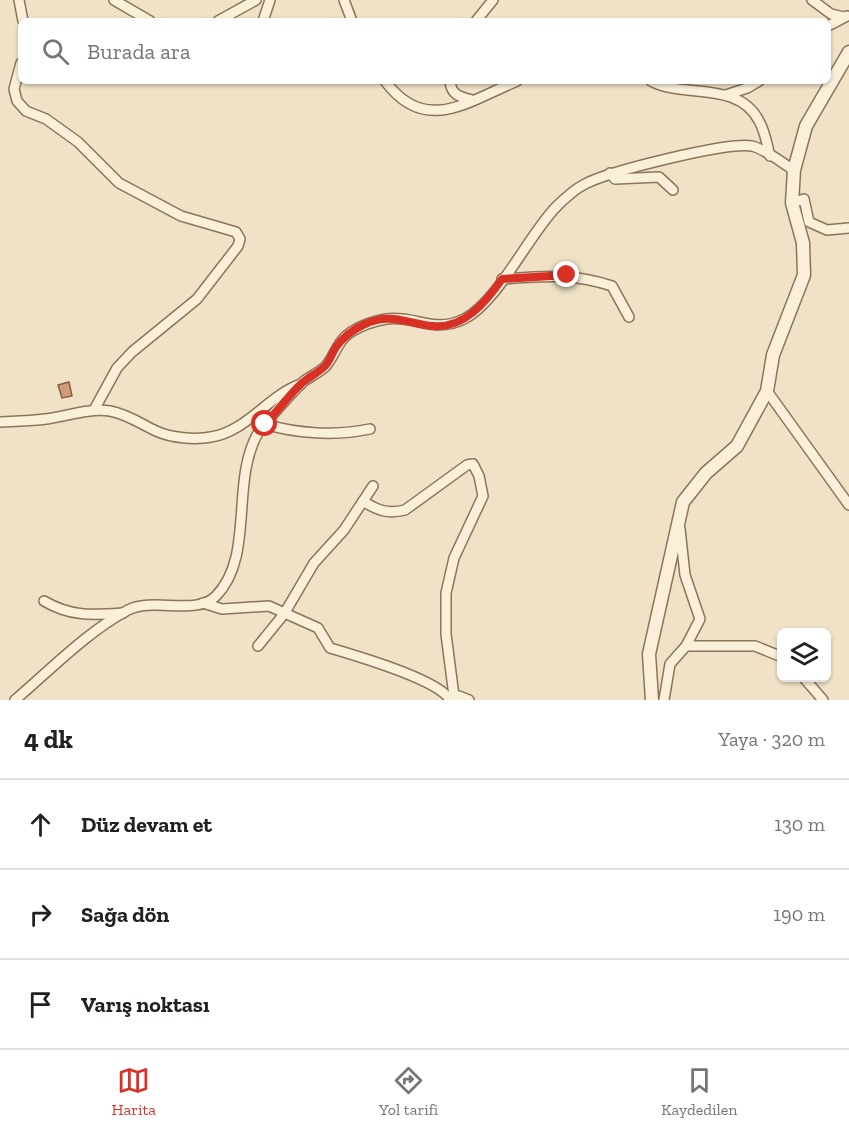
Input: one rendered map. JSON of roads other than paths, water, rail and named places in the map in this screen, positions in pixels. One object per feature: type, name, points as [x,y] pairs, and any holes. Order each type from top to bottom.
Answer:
[{"type":"street","points":[[19,0],[22,18]]},
{"type":"street","points":[[114,0],[145,18]]},
{"type":"street","points":[[223,18],[256,0]]},
{"type":"street","points":[[264,18],[270,0]]},
{"type":"street","points":[[344,0],[351,18]]},
{"type":"street","points":[[478,18],[493,0]]},
{"type":"street","points":[[812,0],[831,14],[847,16]]},
{"type":"street","points":[[831,24],[847,16]]},
{"type":"street","points":[[831,83],[849,52]]},
{"type":"street","points":[[18,74],[14,89],[17,101],[26,111],[46,119],[78,142],[119,183],[181,216],[236,232],[240,239],[238,246],[197,299],[132,352],[117,368],[94,410]]},
{"type":"street","points":[[387,84],[397,98],[431,112],[450,110],[510,84]]},
{"type":"street","points":[[450,84],[450,88],[457,96],[472,100]]},
{"type":"street","points":[[659,84],[725,95],[743,102],[760,122],[770,156]]},
{"type":"street","points":[[725,95],[754,84]]},
{"type":"street","points":[[652,700],[649,654],[683,502],[706,472],[737,446],[767,391],[773,355],[804,275],[804,243],[792,203],[794,170],[806,126],[830,84]]},
{"type":"street","points":[[15,700],[99,630],[123,613],[143,605],[203,603],[213,600],[227,584],[235,563],[246,458],[259,431],[301,384],[326,366],[336,346],[349,333],[367,323],[389,318],[412,320],[432,326],[446,326],[467,318],[492,294],[556,207],[583,185],[610,173],[731,147],[749,146],[794,170]]},
{"type":"street","points":[[610,173],[615,179],[659,177],[673,190]]},
{"type":"street","points":[[792,203],[804,199],[809,222],[827,230],[849,228]]},
{"type":"street","points":[[502,279],[567,275],[595,280],[612,286],[629,317]]},
{"type":"street","points":[[0,422],[45,419],[94,410],[111,411],[132,418],[159,433],[184,438],[212,437],[235,427],[281,391],[301,384]]},
{"type":"street","points":[[767,391],[849,505]]},
{"type":"street","points":[[265,424],[281,429],[350,433],[370,429]]},
{"type":"street","points":[[363,501],[380,512],[394,513],[405,510],[467,465],[473,464],[479,476],[483,496],[454,558],[446,593],[446,633],[454,696]]},
{"type":"street","points":[[258,645],[284,614],[314,563],[344,530],[373,486]]},
{"type":"street","points":[[664,700],[670,664],[686,646],[700,619],[685,575],[679,523]]},
{"type":"street","points":[[45,601],[61,611],[76,614],[123,613]]},
{"type":"street","points":[[203,603],[222,609],[269,606],[318,628],[330,648],[419,680],[440,689],[447,696],[469,700]]},
{"type":"street","points":[[686,646],[755,646],[777,655]]},
{"type":"street","points":[[807,682],[823,700]]}]
